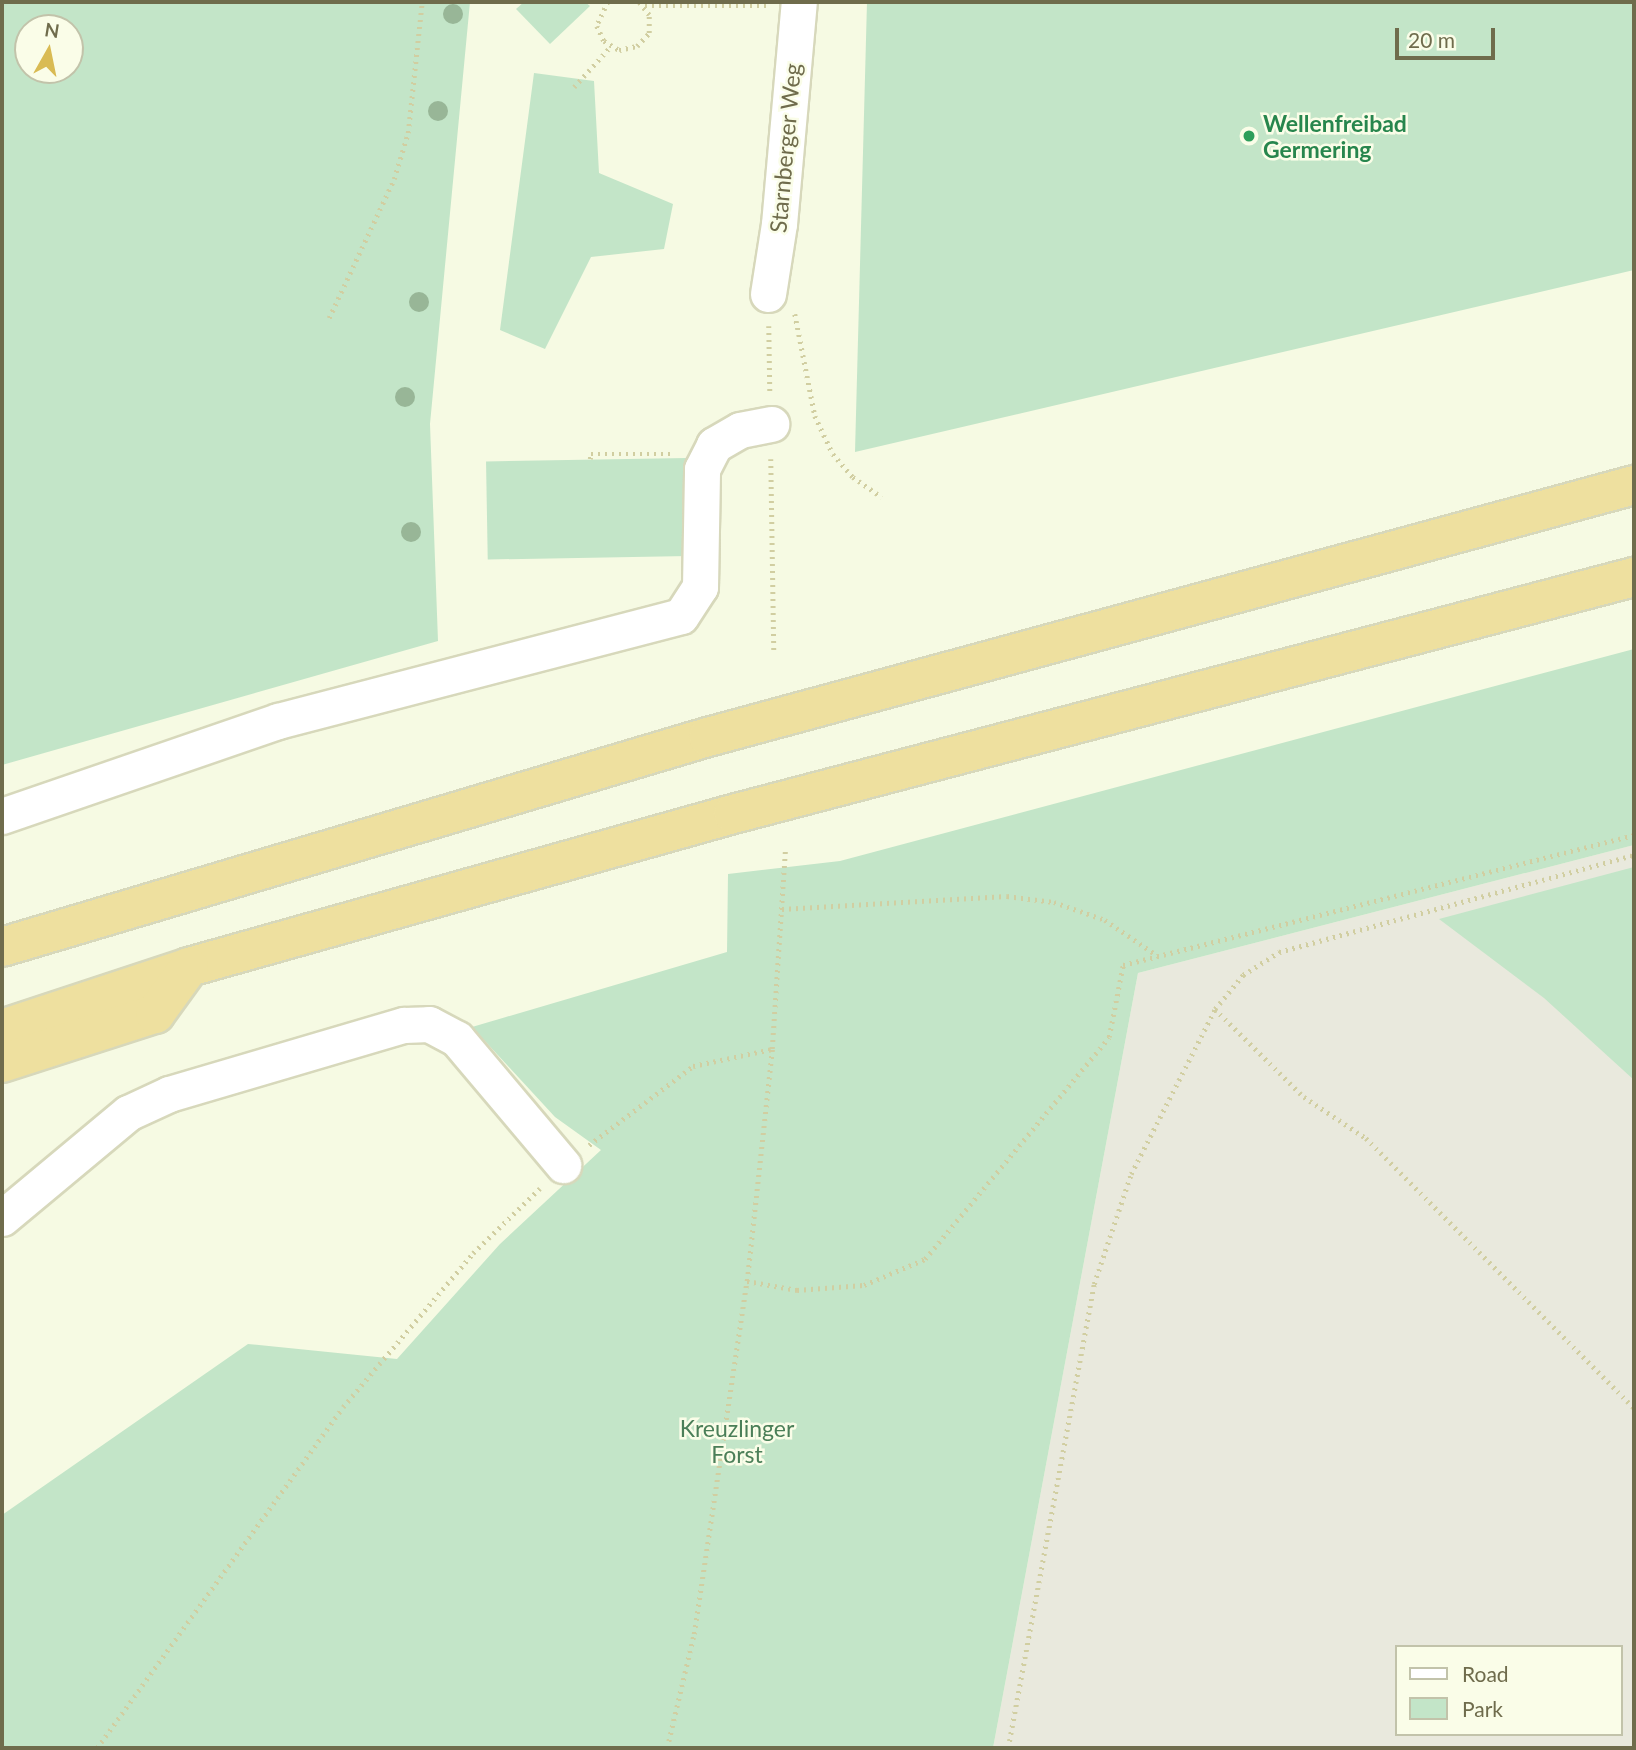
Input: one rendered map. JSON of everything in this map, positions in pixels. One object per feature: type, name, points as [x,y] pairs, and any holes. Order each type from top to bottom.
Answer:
[{"type":"highway","points":[[2,947],[708,737],[1634,485]]},
{"type":"highway","points":[[2,1028],[189,967],[733,814],[1634,577]]},
{"type":"highway","points":[[2,1063],[155,1014],[189,967]]},
{"type":"street","name":"Starnberger Weg","points":[[780,298],[779,224],[798,4]]},
{"type":"street","points":[[2,816],[278,721],[681,615],[700,587],[702,469],[714,445],[740,430],[771,424]]},
{"type":"street","points":[[2,1219],[128,1113],[169,1094],[404,1025],[429,1024],[457,1039],[563,1165]]},
{"type":"path","points":[[329,318],[394,179],[408,133],[422,2]]},
{"type":"path","points":[[608,2],[597,26],[611,47],[629,49],[644,41],[650,24],[645,6]]},
{"type":"path","points":[[639,2],[645,6],[798,4]]},
{"type":"path","points":[[574,87],[611,47]]},
{"type":"path","points":[[774,650],[771,424],[780,298]]},
{"type":"path","points":[[780,298],[815,416],[833,454],[853,477],[882,497]]},
{"type":"path","points":[[590,459],[591,454],[685,454],[714,445]]},
{"type":"path","points":[[747,1281],[797,1290],[864,1285],[925,1259],[1109,1037],[1123,965],[1634,835]]},
{"type":"path","points":[[667,1748],[694,1634],[747,1281],[772,1049],[785,851]]},
{"type":"path","points":[[1007,1748],[1094,1284],[1131,1174],[1215,1009],[1243,975],[1279,952],[1634,855]]},
{"type":"path","points":[[782,909],[1007,896],[1054,902],[1105,920],[1158,956]]},
{"type":"path","points":[[1215,1009],[1304,1097],[1366,1138],[1634,1408]]},
{"type":"path","points":[[97,1748],[343,1407],[473,1253],[563,1165],[693,1066],[772,1049]]},
{"type":"shaded area","points":[[1634,845],[1634,1748],[993,1748],[1138,973]]},
{"type":"green space","points":[[2,2],[470,2],[430,424],[438,641],[2,765]]},
{"type":"green space","points":[[524,2],[585,2],[590,6],[550,44],[516,9]]},
{"type":"green space","name":"Wellenfreibad Germering","points":[[867,2],[1634,2],[1634,270],[855,452]]},
{"type":"green space","points":[[534,73],[594,81],[599,173],[673,204],[664,249],[591,257],[545,349],[500,330]]},
{"type":"green space","points":[[687,458],[689,556],[488,559],[486,462]]},
{"type":"green space","name":"Kreuzlinger Forst","points":[[1634,649],[1634,845],[1138,973],[993,1748],[2,1748],[2,1515],[248,1344],[397,1359],[500,1244],[601,1150],[555,1117],[472,1027],[727,952],[728,874],[840,861]]},
{"type":"green space","points":[[1634,867],[1634,1080],[1544,998],[1439,919]]},
{"type":"place","name":"Wellenfreibad Germering","points":[[1249,136]]}]
